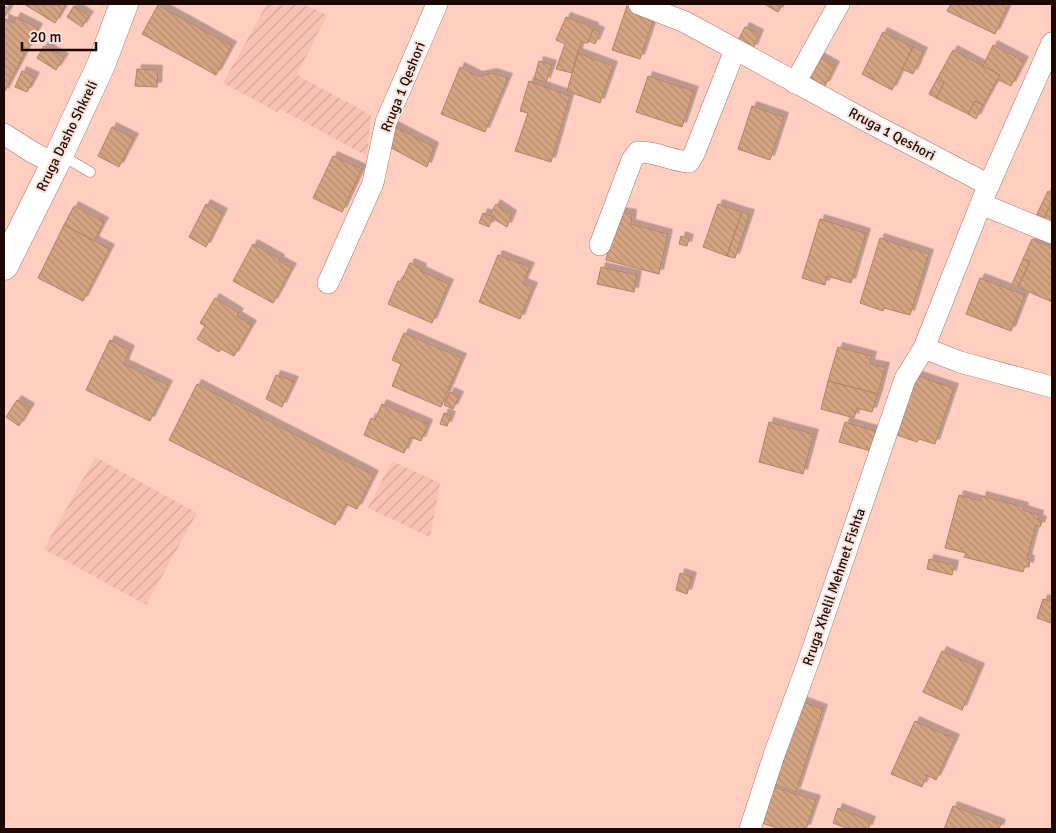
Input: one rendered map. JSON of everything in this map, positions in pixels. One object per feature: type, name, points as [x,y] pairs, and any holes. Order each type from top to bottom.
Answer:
[{"type":"main road","name":"Rruga Dasho Shkreli","points":[[4,266],[101,65],[124,4]]},
{"type":"street","name":"Rruga 1 Qeshori","points":[[328,283],[373,183],[386,122],[438,4]]},
{"type":"street","name":"Rruga 1 Qeshori","points":[[639,4],[685,22],[795,83],[1052,233]]},
{"type":"street","points":[[795,83],[839,4]]},
{"type":"street","name":"Rruga Xhelil Mehmet Fishta","points":[[750,829],[905,379],[924,348],[985,195],[1052,43]]},
{"type":"street","points":[[600,245],[632,160],[638,152],[648,151],[680,162],[689,162],[694,154],[735,50]]},
{"type":"street","points":[[4,134],[32,152],[57,159]]},
{"type":"street","points":[[924,348],[960,362],[1052,387]]},
{"type":"lane","points":[[57,159],[90,172]]},
{"type":"shaded area","points":[[267,4],[304,4],[327,15],[297,75],[371,115],[367,156],[280,109],[277,112],[223,83]]},
{"type":"shaded area","points":[[95,457],[197,513],[146,605],[44,549]]},
{"type":"shaded area","points":[[392,461],[440,483],[430,537],[368,508]]},
{"type":"building","points":[[24,4],[66,4],[55,23]]},
{"type":"building","points":[[764,4],[783,4],[778,12]]},
{"type":"building","points":[[951,4],[1009,4],[995,34],[947,11]]},
{"type":"building","points":[[158,5],[232,46],[216,75],[142,34]]},
{"type":"building","points":[[4,6],[9,9],[4,18]]},
{"type":"building","points":[[74,6],[89,16],[82,27],[67,17]]},
{"type":"building","points":[[627,6],[655,15],[640,59],[612,50]]},
{"type":"building","points":[[16,17],[38,28],[4,93],[4,18],[13,23]]},
{"type":"building","points":[[566,17],[594,27],[588,43],[581,42],[572,73],[556,69],[565,44],[556,40]]},
{"type":"building","points":[[745,27],[759,34],[753,49],[737,42]]},
{"type":"building","points":[[593,29],[600,32],[595,44],[589,41]]},
{"type":"building","points":[[883,32],[913,47],[892,90],[862,74]]},
{"type":"building","points":[[993,45],[1024,61],[1011,86],[997,79],[1000,75],[983,66]]},
{"type":"building","points":[[44,46],[64,58],[56,70],[37,58]]},
{"type":"building","points":[[913,47],[923,52],[913,74],[902,69]]},
{"type":"building","points":[[953,50],[1000,75],[983,105],[975,101],[968,114],[936,98],[944,83],[937,79]]},
{"type":"building","points":[[578,53],[613,66],[600,103],[567,91]]},
{"type":"building","points":[[814,54],[835,66],[825,86],[803,74]]},
{"type":"building","points":[[539,61],[552,65],[546,82],[534,79]]},
{"type":"building","points":[[460,67],[478,76],[492,73],[508,78],[485,132],[441,114]]},
{"type":"building","points":[[137,69],[158,70],[157,87],[135,86]]},
{"type":"building","points":[[22,71],[35,77],[27,92],[15,87]]},
{"type":"building","points":[[648,76],[694,91],[682,127],[636,112]]},
{"type":"building","points":[[937,79],[944,83],[936,98],[929,94]]},
{"type":"building","points":[[529,81],[570,96],[551,162],[515,151],[528,113],[520,111]]},
{"type":"building","points":[[975,101],[983,105],[976,119],[968,114]]},
{"type":"building","points":[[752,106],[784,117],[770,160],[738,149]]},
{"type":"building","points":[[386,122],[434,147],[427,167],[382,143]]},
{"type":"building","points":[[112,127],[134,138],[119,167],[98,156]]},
{"type":"building","points":[[333,156],[362,169],[342,212],[313,198]]},
{"type":"building","points":[[1048,191],[1052,193],[1052,201],[1044,219],[1036,216]]},
{"type":"building","points":[[1052,201],[1052,223],[1044,219]]},
{"type":"building","points":[[206,204],[223,213],[206,247],[189,237]]},
{"type":"building","points":[[496,204],[512,215],[507,227],[489,216]]},
{"type":"building","points":[[718,204],[742,212],[727,256],[703,247]]},
{"type":"building","points":[[74,206],[104,222],[94,241],[64,225]]},
{"type":"building","points":[[619,212],[632,214],[631,224],[668,234],[659,274],[606,260]]},
{"type":"building","points":[[742,212],[750,214],[735,258],[727,256]]},
{"type":"building","points":[[483,213],[493,217],[489,227],[479,223]]},
{"type":"building","points":[[820,219],[866,233],[851,283],[827,276],[825,285],[802,278]]},
{"type":"building","points":[[64,225],[110,249],[83,301],[38,278]]},
{"type":"building","points":[[681,236],[689,239],[687,246],[679,244]]},
{"type":"building","points":[[880,238],[929,254],[910,315],[884,308],[883,311],[860,303]]},
{"type":"building","points":[[1032,239],[1052,248],[1052,302],[1018,287],[1030,261],[1023,259]]},
{"type":"building","points":[[253,244],[292,268],[273,303],[233,281]]},
{"type":"building","points":[[498,255],[530,267],[523,283],[533,287],[520,319],[479,302]]},
{"type":"building","points":[[1023,259],[1030,261],[1018,287],[1012,284]]},
{"type":"building","points":[[410,263],[422,268],[421,271],[449,284],[432,323],[388,304],[398,281],[401,282]]},
{"type":"building","points":[[601,267],[637,275],[634,292],[597,284]]},
{"type":"building","points":[[980,278],[1025,295],[1011,331],[966,314]]},
{"type":"building","points":[[215,298],[239,313],[237,316],[252,325],[234,356],[221,349],[219,352],[197,339],[205,326],[200,323]]},
{"type":"building","points":[[404,333],[462,358],[441,407],[392,386],[401,364],[392,360]]},
{"type":"building","points":[[110,340],[130,350],[124,364],[168,385],[150,421],[86,390]]},
{"type":"building","points":[[838,347],[872,356],[870,364],[885,367],[878,394],[828,381]]},
{"type":"building","points":[[276,375],[294,381],[282,407],[266,399]]},
{"type":"building","points":[[915,375],[954,388],[935,444],[919,439],[917,442],[894,434]]},
{"type":"building","points":[[828,381],[878,394],[872,412],[857,408],[854,418],[821,409]]},
{"type":"building","points":[[197,384],[374,475],[357,509],[346,504],[335,525],[169,440]]},
{"type":"building","points":[[450,392],[459,396],[453,409],[444,405]]},
{"type":"building","points":[[17,400],[30,408],[19,426],[6,417]]},
{"type":"building","points":[[382,404],[428,424],[421,441],[411,437],[404,453],[364,435],[371,418],[375,420]]},
{"type":"building","points":[[444,413],[451,416],[447,426],[440,424]]},
{"type":"building","points":[[769,422],[814,434],[803,474],[759,462]]},
{"type":"building","points":[[845,422],[880,432],[874,452],[839,442]]},
{"type":"building","points":[[959,495],[981,501],[982,496],[1024,507],[1023,510],[1039,515],[1038,519],[1042,521],[1040,527],[1036,525],[1027,559],[1030,560],[1029,567],[1025,566],[1023,572],[964,557],[966,553],[945,548]]},
{"type":"building","points":[[929,559],[954,565],[952,575],[927,569]]},
{"type":"building","points":[[680,573],[692,577],[687,594],[676,590]]},
{"type":"building","points":[[1043,599],[1052,602],[1051,623],[1037,618]]},
{"type":"building","points":[[942,651],[980,668],[962,710],[923,692]]},
{"type":"building","points":[[801,701],[823,709],[796,792],[773,784]]},
{"type":"building","points":[[915,721],[955,739],[936,780],[927,775],[922,787],[891,774]]},
{"type":"building","points":[[771,786],[816,800],[806,829],[780,829],[759,822]]},
{"type":"building","points":[[953,806],[1001,824],[999,829],[944,829]]},
{"type":"building","points":[[838,808],[871,821],[868,829],[849,829],[833,823]]}]
